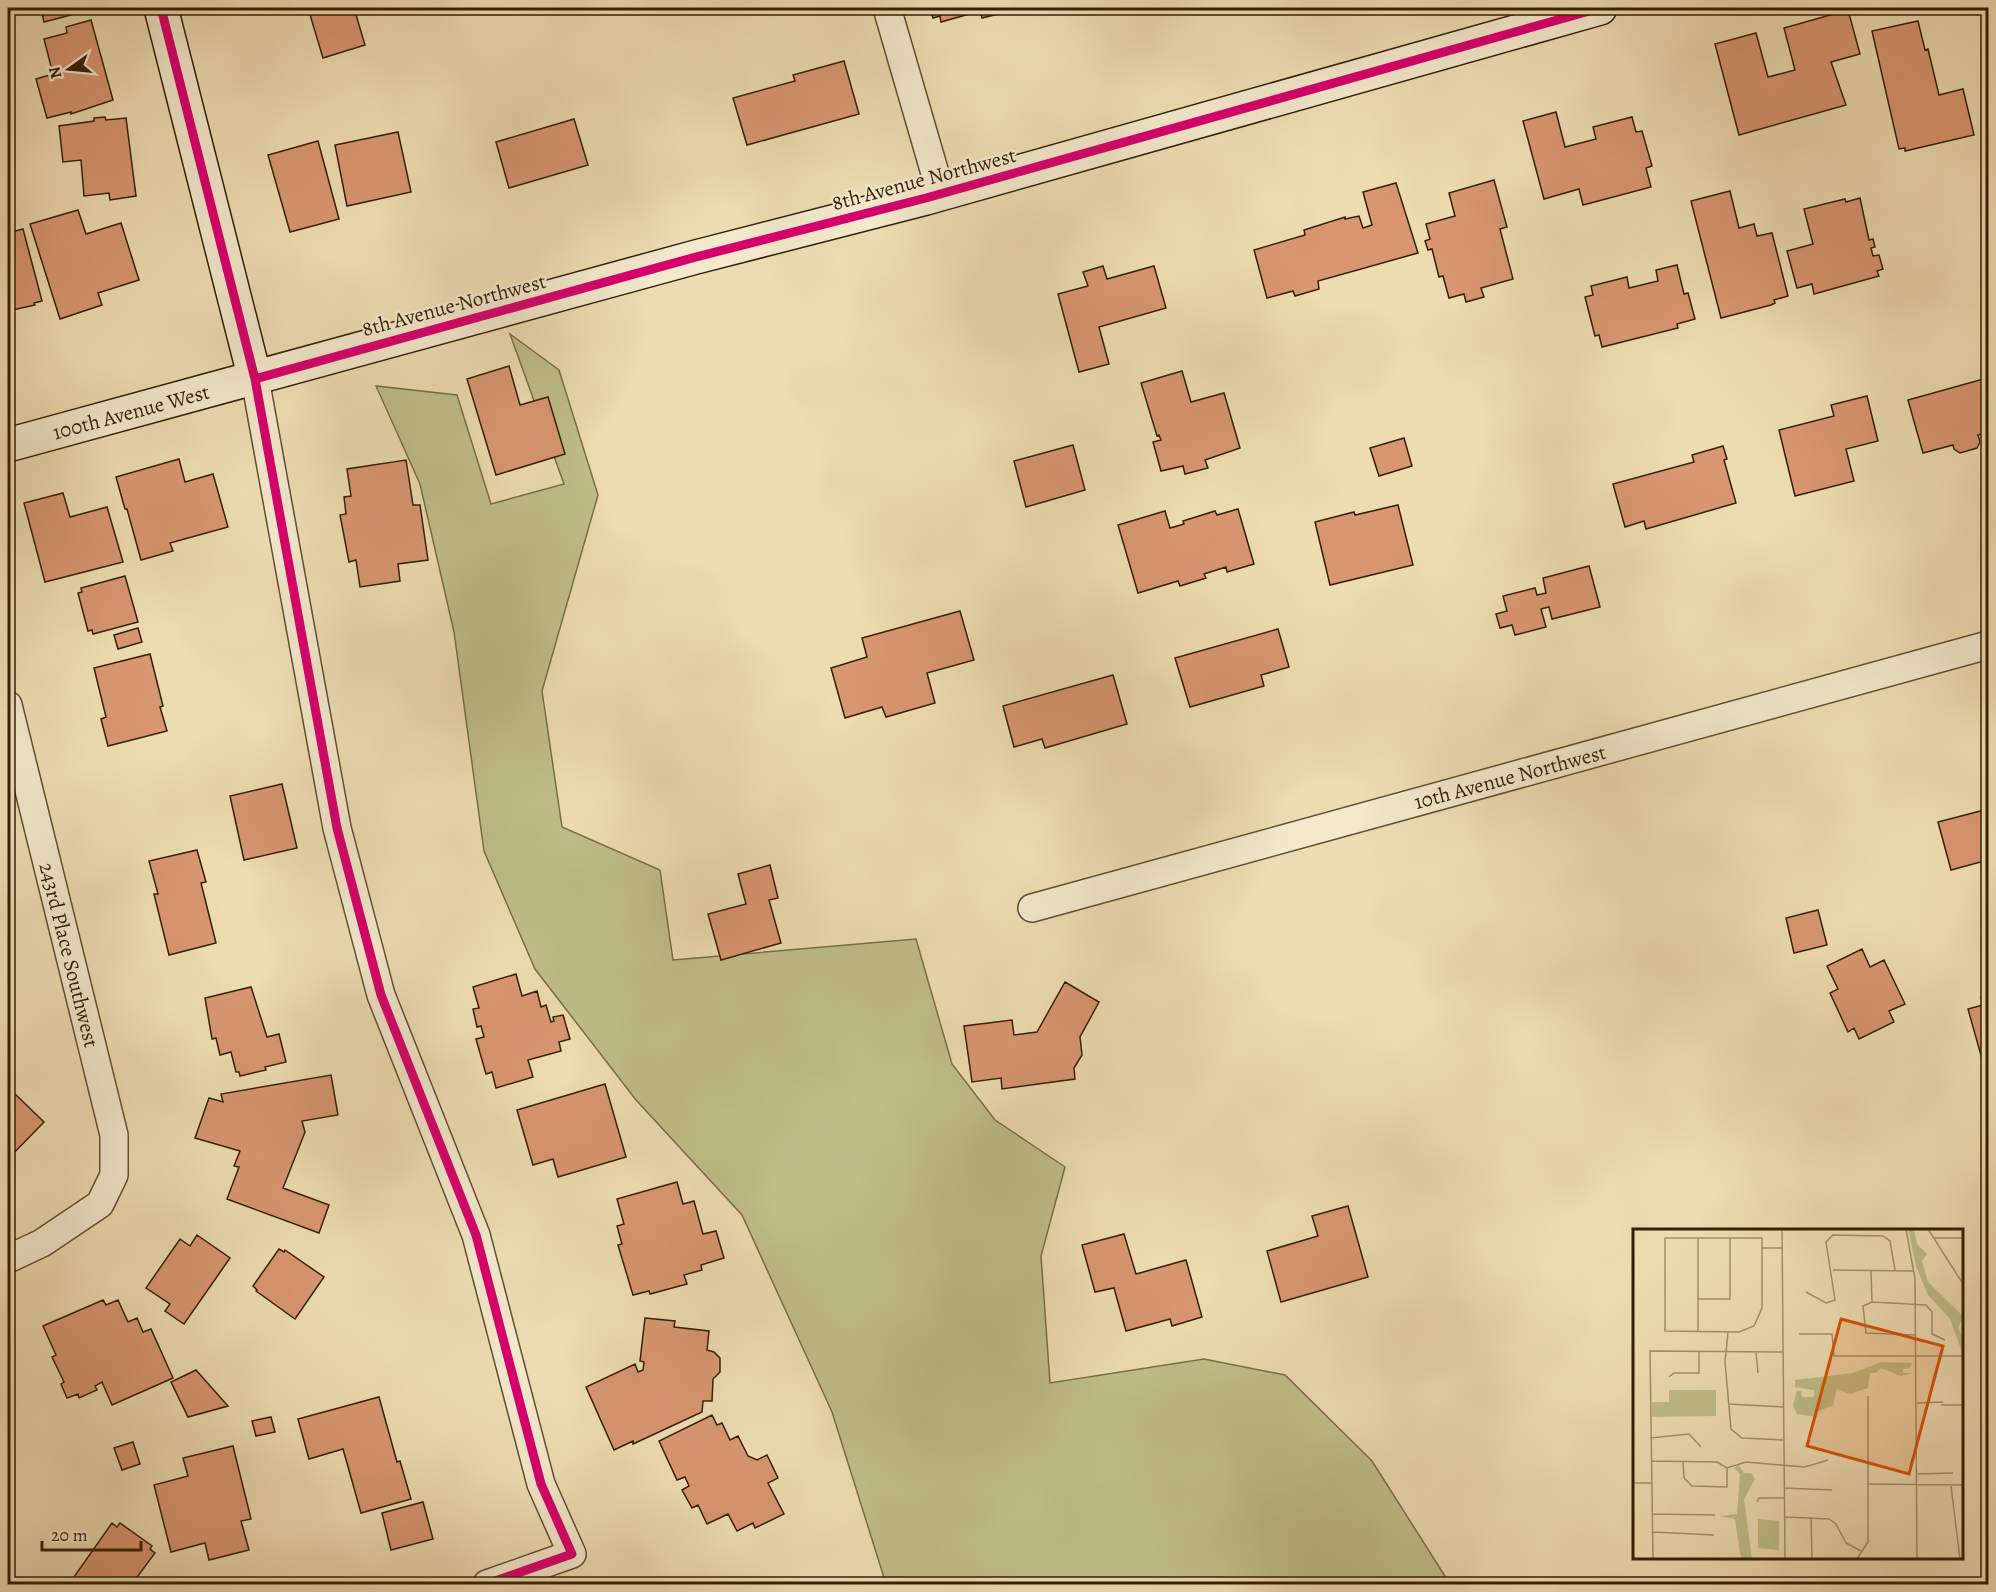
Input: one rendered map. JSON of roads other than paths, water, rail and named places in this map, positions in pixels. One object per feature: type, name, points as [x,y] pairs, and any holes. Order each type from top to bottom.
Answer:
[{"type":"main road","points":[[161,8],[255,379]]},
{"type":"main road","name":"8th Avenue Northwest","points":[[255,379],[696,257],[941,194],[1600,8]]},
{"type":"main road","name":"100th Avenue West","points":[[8,445],[255,379]]},
{"type":"street","points":[[887,8],[941,194]]},
{"type":"street","points":[[255,379],[338,828],[378,984],[476,1235],[541,1484],[572,1554],[487,1584]]},
{"type":"street","name":"10th Avenue Northwest","points":[[1032,908],[1989,645]]},
{"type":"street","name":"243rd Place Southwest","points":[[8,705],[114,1135],[114,1175],[100,1204],[42,1243],[8,1259]]}]
